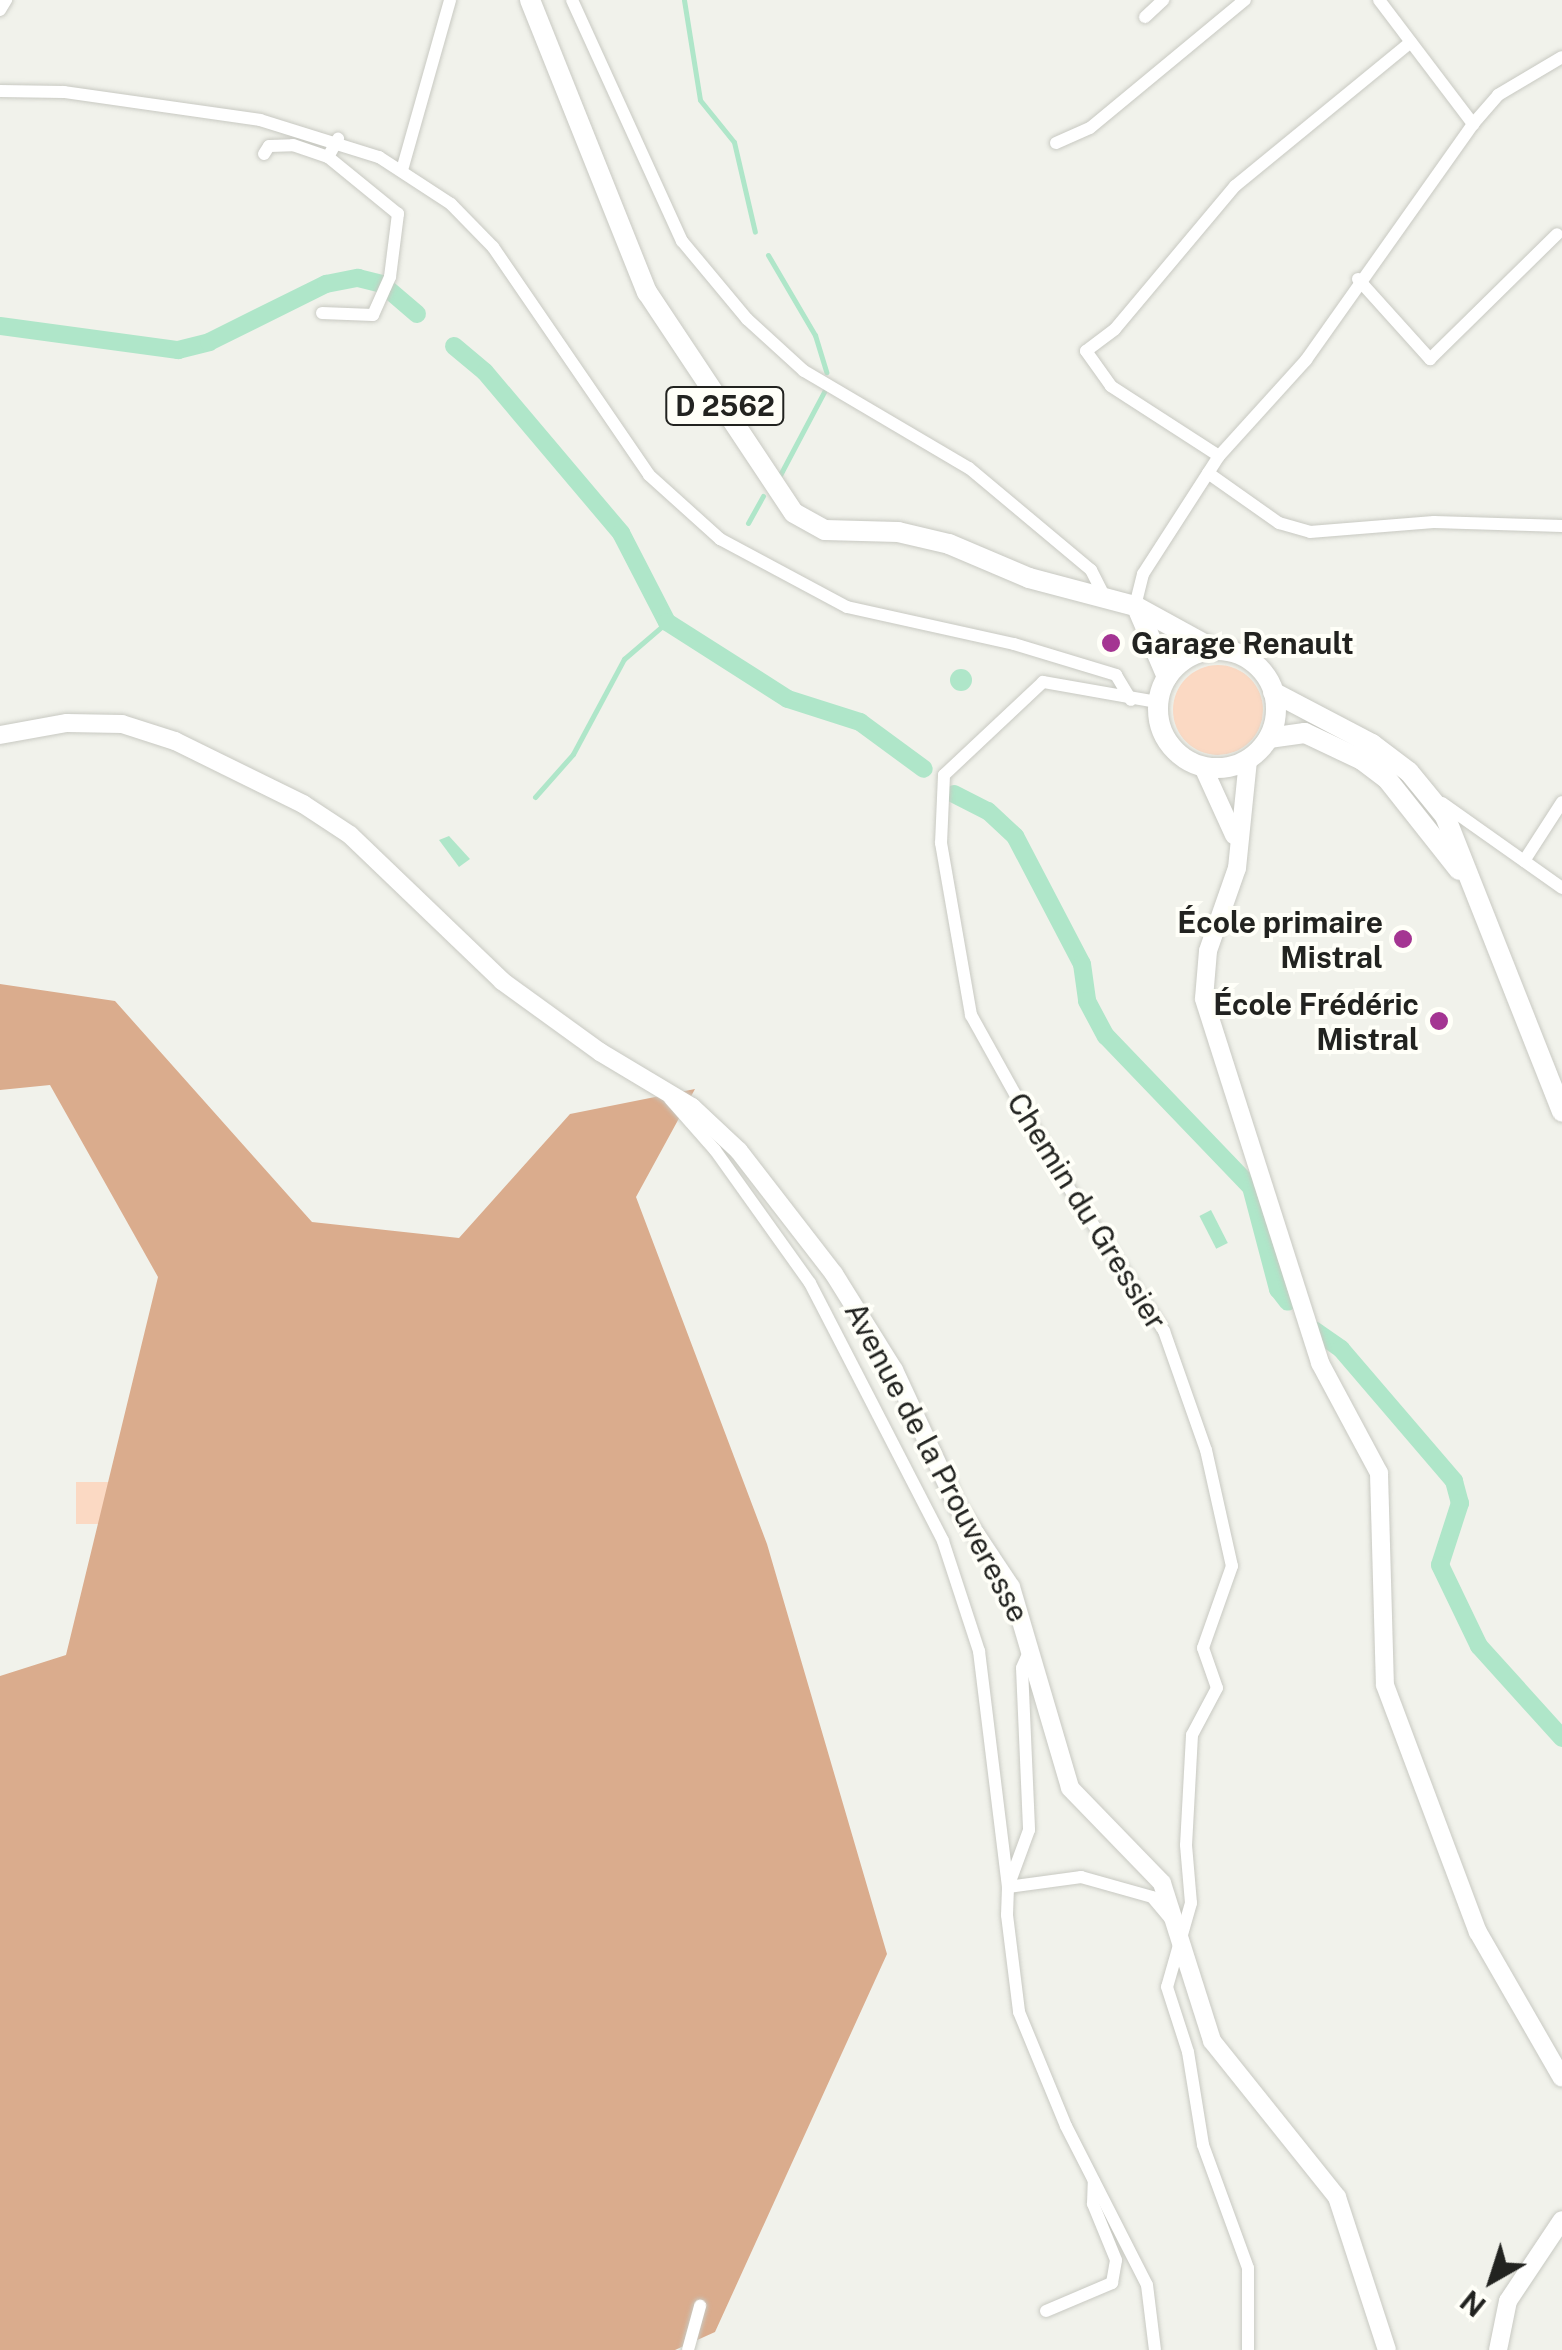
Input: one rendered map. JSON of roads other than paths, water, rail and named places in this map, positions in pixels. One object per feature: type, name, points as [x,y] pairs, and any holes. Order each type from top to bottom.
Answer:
[{"type":"main road","name":"D 2562","points":[[530,0],[647,292],[794,513],[825,530],[924,537],[1028,578],[1104,595],[1135,606],[1214,650]]},
{"type":"main road","points":[[1135,606],[1152,631],[1167,677]]},
{"type":"main road","points":[[1238,849],[1203,767],[1164,736],[1158,702],[1167,677],[1196,654],[1214,650],[1248,659],[1273,692],[1372,744],[1409,772],[1445,816],[1562,1112]]},
{"type":"main road","points":[[1269,738],[1273,692]]},
{"type":"main road","name":"Avenue de la Prouveresse","points":[[0,735],[68,724],[122,724],[174,740],[303,804],[350,835],[502,981],[657,1085],[739,1151],[866,1320],[958,1506],[1011,1587],[1032,1645],[1047,1729],[1070,1788],[1162,1884],[1212,2041],[1337,2196],[1387,2350]]},
{"type":"main road","points":[[1474,894],[1387,779],[1325,738],[1305,732],[1269,738],[1248,760],[1238,849],[1208,951],[1204,1000],[1320,1363],[1379,1473],[1384,1686],[1478,1932],[1562,2078]]},
{"type":"main road","points":[[1203,767],[1248,760]]},
{"type":"main road","points":[[1498,2350],[1508,2301],[1562,2220]]},
{"type":"street","points":[[0,10],[6,0]]},
{"type":"street","points":[[402,170],[450,0]]},
{"type":"street","points":[[572,0],[682,241],[716,283],[776,350],[804,371],[969,468],[1091,570],[1104,595]]},
{"type":"street","points":[[1145,17],[1163,0]]},
{"type":"street","points":[[1056,143],[1090,128],[1245,0]]},
{"type":"street","points":[[1378,0],[1473,124]]},
{"type":"street","points":[[1219,456],[1111,386],[1086,351],[1115,329],[1235,186],[1411,42]]},
{"type":"street","points":[[1135,606],[1144,574],[1219,456],[1306,360],[1358,279],[1473,124],[1498,95],[1562,57]]},
{"type":"street","points":[[0,91],[64,92],[260,120],[338,139],[402,170],[451,204],[492,247],[649,475],[720,539],[847,607],[1014,644],[1116,676],[1131,700]]},
{"type":"street","points":[[328,156],[338,139]]},
{"type":"street","points":[[264,154],[269,146],[293,145],[328,156],[395,206],[390,276],[372,315],[322,313]]},
{"type":"street","points":[[1358,279],[1430,359],[1557,234]]},
{"type":"street","points":[[1208,472],[1279,523],[1310,532],[1434,522],[1562,526]]},
{"type":"street","name":"Chemin du Gressier","points":[[1158,702],[1044,682],[1022,697],[944,775],[941,843],[971,1015],[1059,1173],[1164,1331],[1206,1450],[1232,1566],[1203,1648],[1217,1688],[1192,1735],[1186,1845],[1191,1903],[1181,1945],[1168,1970],[1168,1987],[1188,2052],[1203,2145],[1248,2268],[1248,2350]]},
{"type":"street","points":[[1409,772],[1467,823],[1562,888]]},
{"type":"street","points":[[1387,779],[1445,816],[1467,823]]},
{"type":"street","points":[[1524,861],[1562,802]]},
{"type":"street","points":[[657,1085],[716,1150],[810,1283],[943,1541],[979,1651],[1019,2012],[1147,2285],[1155,2350]]},
{"type":"street","points":[[1008,1887],[1029,1830],[1022,1668],[1032,1645]]},
{"type":"street","points":[[1008,1887],[1098,1881],[1152,1897],[1176,1926]]},
{"type":"street","points":[[1046,2311],[1112,2283],[1116,2260],[1093,2204],[1094,2178]]},
{"type":"street","points":[[688,2350],[700,2306]]},
{"type":"waterway","points":[[684,0],[700,100],[734,142],[755,232]]},
{"type":"waterway","points":[[768,255],[815,335],[826,372]]},
{"type":"waterway","points":[[0,326],[178,350],[209,342],[326,284],[358,278],[382,284],[417,314]]},
{"type":"waterway","points":[[454,346],[485,372],[621,533],[667,622],[788,699],[860,722],[924,769]]},
{"type":"waterway","points":[[780,475],[825,390]]},
{"type":"waterway","points":[[748,523],[763,496]]},
{"type":"waterway","points":[[535,797],[573,754],[624,659],[667,622]]},
{"type":"waterway","points":[[954,794],[988,811],[1015,836],[1082,964],[1087,1001],[1106,1036],[1251,1187],[1278,1289],[1288,1302]]},
{"type":"waterway","points":[[1314,1330],[1341,1349],[1454,1481],[1460,1503],[1440,1565],[1479,1646],[1562,1738]]},
{"type":"place","name":"Garage Renault","points":[[1111,643]]},
{"type":"place","name":"École primaire Mistral","points":[[1403,939]]},
{"type":"place","name":"École Frédéric Mistral","points":[[1439,1021]]}]
